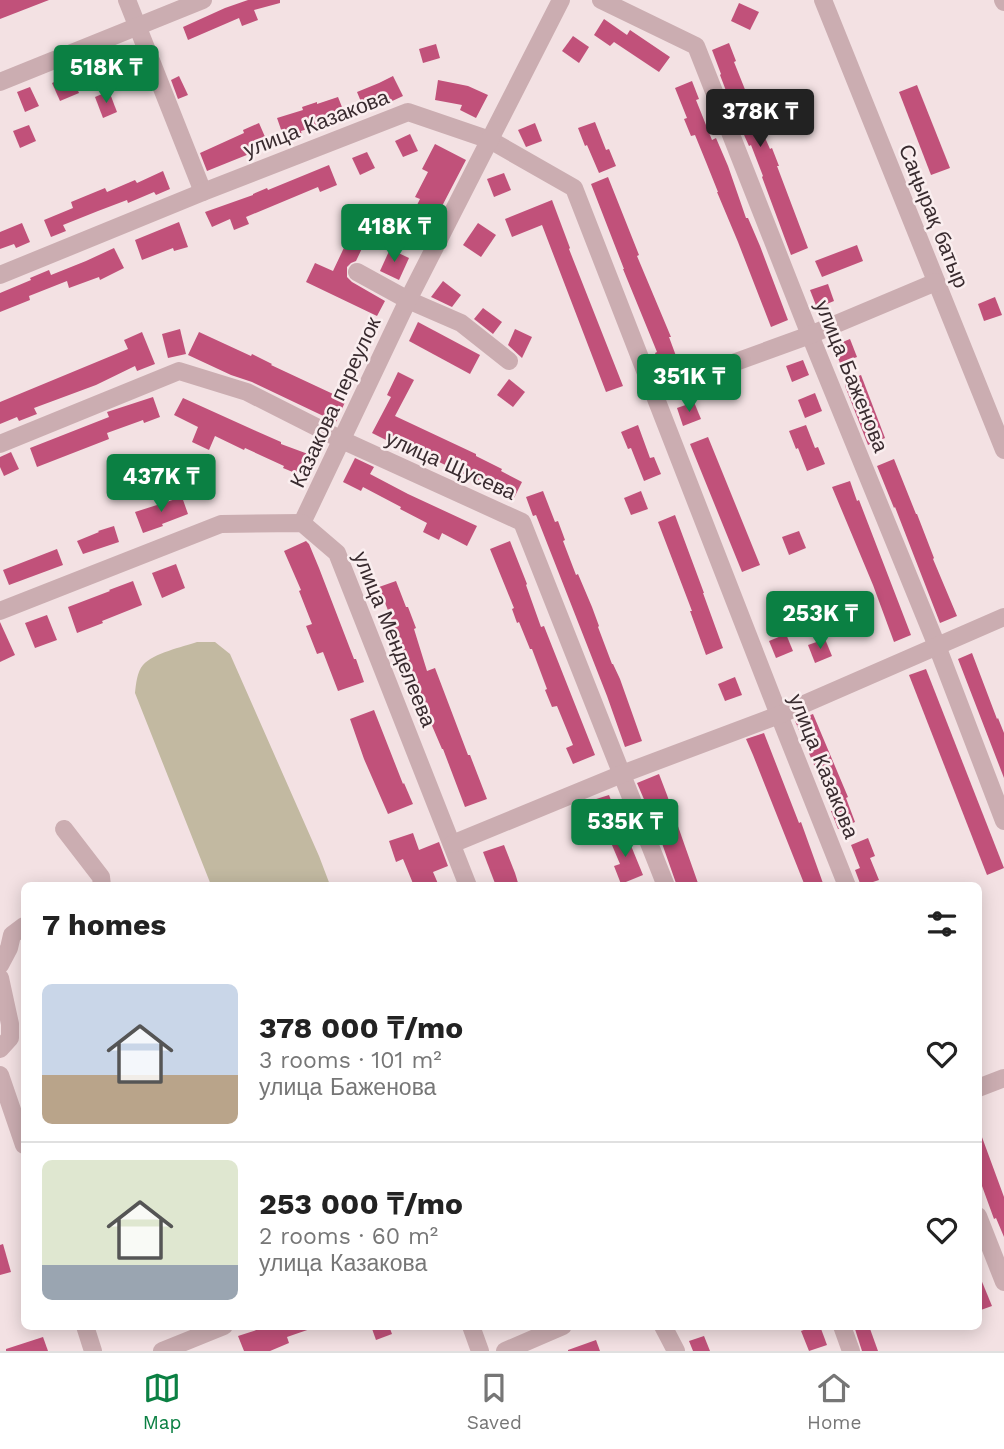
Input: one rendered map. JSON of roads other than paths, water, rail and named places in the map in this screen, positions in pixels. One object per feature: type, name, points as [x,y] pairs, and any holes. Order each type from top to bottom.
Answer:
[{"type":"street","points":[[127,0],[202,192]]},
{"type":"street","points":[[0,82],[203,0]]},
{"type":"street","name":"Казакова переулок","points":[[302,523],[408,300],[561,0]]},
{"type":"street","name":"улица Баженова","points":[[601,0],[696,46],[1004,821]]},
{"type":"street","name":"Саңырақ батыр","points":[[823,0],[1004,450]]},
{"type":"street","name":"улица Казакова","points":[[0,275],[202,192],[408,112],[490,140],[574,188],[845,882]]},
{"type":"street","name":"Казакова переулок","points":[[356,272],[408,300],[461,323],[509,361]]},
{"type":"street","points":[[653,392],[810,335],[936,282]]},
{"type":"street","name":"улица Щусева","points":[[0,444],[178,371],[247,392],[342,440],[522,522],[664,882]]},
{"type":"street","points":[[0,611],[221,524],[302,523]]},
{"type":"street","name":"улица Менделеева","points":[[302,523],[337,553],[466,882]]},
{"type":"street","points":[[452,844],[622,774],[779,715],[1004,617]]},
{"type":"street","points":[[64,829],[101,877],[102,882]]},
{"type":"street","points":[[0,965],[12,935],[21,928]]},
{"type":"street","points":[[0,978],[10,1024],[10,1038],[0,1049]]},
{"type":"street","points":[[0,1075],[21,1136]]},
{"type":"street","points":[[982,1086],[1004,1078]]},
{"type":"street","points":[[982,1226],[1004,1282]]},
{"type":"street","points":[[86,1330],[93,1351]]},
{"type":"street","points":[[162,1351],[196,1345],[218,1330]]},
{"type":"street","points":[[472,1330],[480,1351]]},
{"type":"street","points":[[505,1351],[554,1330]]},
{"type":"street","points":[[665,1330],[676,1351]]},
{"type":"street","points":[[843,1330],[851,1351]]}]
